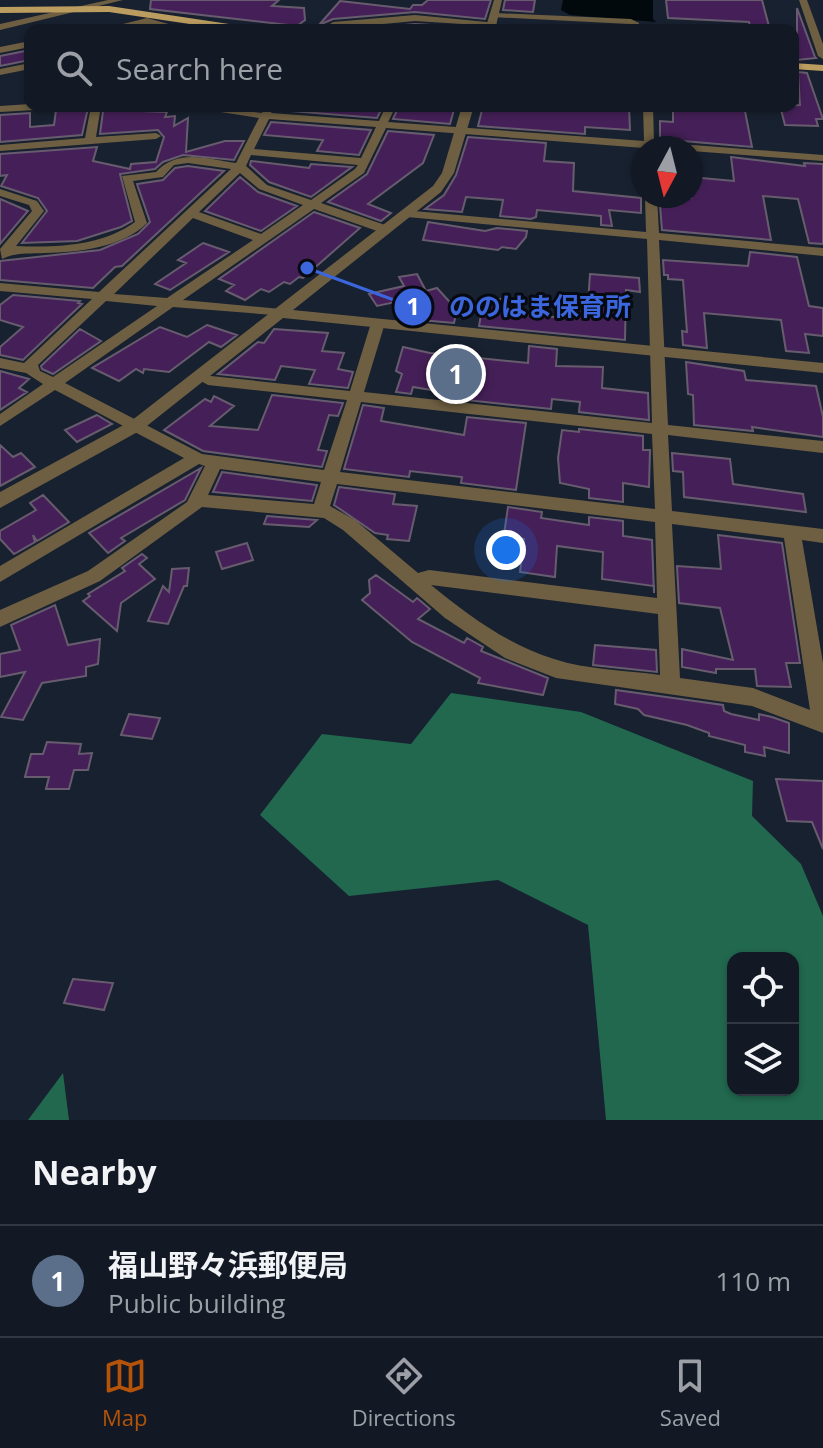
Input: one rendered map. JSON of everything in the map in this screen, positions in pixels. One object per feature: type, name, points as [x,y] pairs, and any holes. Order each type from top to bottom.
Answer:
[{"type":"main road","points":[[3,7],[91,8],[206,24]]},
{"type":"main road","points":[[799,66],[823,68]]},
{"type":"street","points":[[0,27],[119,0]]},
{"type":"street","points":[[493,23],[498,0]]},
{"type":"street","points":[[803,0],[823,56]]},
{"type":"street","points":[[408,24],[416,6]]},
{"type":"street","points":[[344,24],[410,18],[493,23],[634,24]]},
{"type":"street","points":[[40,19],[45,24]]},
{"type":"street","points":[[132,24],[147,21],[160,24]]},
{"type":"street","points":[[0,50],[24,45]]},
{"type":"street","points":[[0,72],[24,67]]},
{"type":"street","points":[[0,109],[24,108]]},
{"type":"street","points":[[90,142],[95,112]]},
{"type":"street","points":[[31,369],[31,364],[240,167],[268,112]]},
{"type":"street","points":[[276,112],[383,125],[631,145]]},
{"type":"street","points":[[0,421],[360,171],[388,112]]},
{"type":"street","points":[[0,501],[137,425],[407,213],[442,183],[448,173],[466,112]]},
{"type":"street","points":[[648,112],[649,136]]},
{"type":"street","points":[[0,148],[156,136]]},
{"type":"street","points":[[703,150],[823,158]]},
{"type":"street","points":[[248,152],[366,162]]},
{"type":"street","points":[[4,254],[38,252],[129,235],[141,223],[126,178],[159,175],[171,162],[188,160],[240,167],[263,187],[384,229]]},
{"type":"street","points":[[0,192],[33,203],[38,211],[4,254]]},
{"type":"street","points":[[652,208],[670,683]]},
{"type":"street","points":[[192,213],[263,239]]},
{"type":"street","points":[[407,213],[823,252]]},
{"type":"street","points":[[1,288],[170,302],[823,368]]},
{"type":"street","points":[[320,511],[378,323]]},
{"type":"street","points":[[0,363],[31,369],[197,458],[215,463],[823,536]]},
{"type":"street","points":[[199,376],[208,380],[823,447]]},
{"type":"street","points":[[0,575],[197,458]]},
{"type":"street","points":[[0,619],[94,576],[193,506],[215,463]]},
{"type":"street","points":[[197,500],[320,511],[349,525],[452,613],[512,652],[556,669],[753,697],[822,722],[817,658],[792,532]]},
{"type":"street","points":[[416,581],[429,577],[665,607]]},
{"type":"green space","points":[[451,693],[581,712],[753,781],[752,816],[801,864],[823,916],[823,1120],[606,1120],[588,925],[498,880],[349,896],[260,815],[322,734],[411,744]]},
{"type":"green space","points":[[63,1073],[69,1120],[28,1120]]},
{"type":"shaded area","points":[[563,0],[653,0],[653,19],[656,22],[570,15],[561,10]]},
{"type":"building","points":[[151,0],[279,0],[272,6],[304,8],[305,20],[300,24],[280,24],[150,9]]},
{"type":"building","points":[[428,0],[491,0],[485,19],[415,12],[333,19],[320,24],[340,1],[410,9],[413,5],[422,5]]},
{"type":"building","points":[[505,0],[535,0],[533,12],[503,10]]},
{"type":"building","points":[[666,0],[762,0],[768,24],[750,24],[668,18]]},
{"type":"building","points":[[797,8],[816,58],[799,60]]},
{"type":"building","points":[[24,51],[24,61],[0,66],[0,56]]},
{"type":"building","points":[[799,72],[807,73],[823,119],[816,119],[818,126],[785,125],[782,112],[799,112]]},
{"type":"building","points":[[56,112],[87,112],[82,135],[0,142],[0,115],[30,113],[30,127],[54,125]]},
{"type":"building","points":[[103,112],[167,112],[165,117],[175,116],[174,126],[188,118],[186,152],[225,141],[244,141],[234,160],[183,155],[163,162],[155,169],[120,174],[132,221],[121,227],[77,241],[22,243],[47,211],[38,198],[1,186],[7,175],[0,176],[0,154],[97,147],[93,161],[130,169],[131,164],[156,162],[164,137],[158,130],[100,134]]},
{"type":"building","points":[[302,112],[380,112],[377,118]]},
{"type":"building","points":[[396,112],[453,112],[450,124],[393,119]]},
{"type":"building","points":[[482,112],[629,112],[630,130],[585,127],[585,134],[478,126]]},
{"type":"building","points":[[673,112],[745,112],[752,147],[703,143],[703,136],[660,136],[660,121],[673,122]]},
{"type":"building","points":[[271,122],[371,130],[359,155],[317,151],[323,140],[264,135]]},
{"type":"building","points":[[388,131],[434,135],[423,163],[368,204],[391,213],[381,221],[328,202],[367,174]]},
{"type":"building","points":[[468,137],[546,143],[544,161],[574,163],[573,191],[631,197],[631,208],[641,208],[641,213],[609,210],[612,226],[601,225],[601,216],[537,210],[536,217],[531,219],[500,216],[503,200],[466,197],[462,212],[425,209],[444,195],[456,175]]},
{"type":"building","points":[[731,157],[805,166],[804,163],[823,164],[823,244],[809,243],[798,199],[763,196],[771,240],[662,230],[660,208],[703,208],[703,178],[734,181]]},
{"type":"building","points":[[251,161],[309,168],[311,164],[352,167],[311,197],[269,182],[250,165]]},
{"type":"building","points":[[188,166],[224,171],[122,266],[115,267],[93,288],[0,280],[0,261],[100,250],[138,234],[150,222],[137,184],[163,180],[175,168]]},
{"type":"building","points":[[240,177],[258,192],[297,206],[261,231],[205,211]]},
{"type":"building","points":[[0,199],[28,211],[0,244]]},
{"type":"building","points":[[314,212],[360,228],[303,278],[299,277],[290,284],[284,282],[269,292],[261,289],[245,300],[226,291],[234,285],[219,279]]},
{"type":"building","points":[[428,222],[485,231],[497,228],[527,231],[516,249],[502,247],[498,250],[423,240]]},
{"type":"building","points":[[203,243],[229,252],[170,290],[155,284],[186,263],[178,260]]},
{"type":"building","points":[[750,252],[797,257],[809,306],[823,308],[823,336],[805,334],[809,353],[786,351],[781,320],[704,313],[707,348],[683,345],[682,331],[687,332],[683,280],[668,279],[668,275],[664,275],[663,260],[748,266]]},
{"type":"building","points":[[417,274],[426,291],[437,288],[457,310],[454,323],[409,319],[414,298],[377,306],[369,294],[404,286],[399,277]]},
{"type":"building","points":[[590,274],[639,278],[640,292],[626,290],[625,340],[479,326],[483,303],[508,297],[515,300],[514,313],[564,318],[565,302],[588,304]]},
{"type":"building","points":[[13,295],[80,301],[78,303],[82,304],[23,360],[0,355],[0,347],[23,327],[0,320],[0,305]]},
{"type":"building","points":[[207,325],[237,335],[221,347],[209,342],[169,372],[144,369],[143,373],[136,369],[119,381],[92,368],[160,327],[187,337]]},
{"type":"building","points":[[80,329],[101,341],[53,374],[42,369],[41,366]]},
{"type":"building","points":[[274,329],[328,333],[322,351],[344,353],[338,369],[353,372],[348,388],[309,384],[315,370],[281,366],[275,380],[218,374],[258,342],[264,343]]},
{"type":"building","points":[[529,346],[557,349],[556,366],[603,367],[602,388],[648,393],[649,420],[579,412],[580,402],[552,399],[551,409],[466,400],[467,396],[413,387],[411,394],[396,392],[402,374],[396,371],[403,347],[430,353],[528,363]]},
{"type":"building","points":[[686,362],[744,371],[746,380],[816,386],[823,417],[823,437],[752,427],[753,431],[694,425],[693,395],[688,394]]},
{"type":"building","points":[[0,371],[29,379],[19,388],[27,392],[0,410]]},
{"type":"building","points":[[272,395],[343,403],[338,416],[329,415],[318,450],[327,451],[322,467],[203,451],[164,430],[205,399],[211,402],[214,396],[234,406],[210,426],[258,430]]},
{"type":"building","points":[[363,405],[384,408],[381,421],[464,435],[467,417],[526,423],[516,490],[461,483],[462,477],[410,471],[409,477],[344,469]]},
{"type":"building","points":[[97,415],[112,424],[77,442],[65,430]]},
{"type":"building","points":[[579,429],[643,436],[643,450],[650,450],[649,487],[623,483],[623,502],[589,498],[589,489],[560,483],[558,458],[562,430],[579,432]]},
{"type":"building","points":[[0,445],[13,457],[21,453],[35,467],[0,486]]},
{"type":"building","points":[[672,453],[730,459],[733,484],[803,494],[806,512],[684,497],[683,472],[673,471]]},
{"type":"building","points":[[201,468],[185,500],[121,538],[125,541],[108,553],[89,533]]},
{"type":"building","points":[[222,472],[317,485],[312,501],[213,492]]},
{"type":"building","points":[[339,487],[395,494],[393,504],[417,506],[409,541],[387,539],[388,535],[375,533],[334,505]]},
{"type":"building","points":[[43,495],[69,522],[37,541],[33,535],[35,542],[14,554],[0,539],[0,531],[36,510],[30,503]]},
{"type":"building","points":[[508,507],[542,512],[541,518],[589,525],[589,517],[623,521],[623,536],[652,540],[654,586],[602,579],[603,552],[557,546],[555,577],[520,572],[524,539],[504,534]]},
{"type":"building","points":[[267,516],[317,520],[309,527],[264,524]]},
{"type":"building","points":[[718,535],[782,543],[800,663],[786,663],[791,687],[757,686],[755,669],[716,669],[716,673],[682,667],[682,649],[733,660],[720,608],[679,603],[677,566],[721,569]]},
{"type":"building","points":[[247,543],[253,560],[222,569],[216,552]]},
{"type":"building","points":[[142,554],[147,558],[139,564],[155,579],[121,603],[117,631],[83,601],[90,596],[88,594],[125,571],[122,568]]},
{"type":"building","points":[[189,568],[187,586],[184,586],[168,624],[148,621],[163,586],[169,592],[172,569]]},
{"type":"building","points":[[376,575],[413,602],[417,598],[430,609],[418,619],[464,643],[467,638],[483,647],[481,651],[548,678],[543,695],[478,683],[480,678],[412,642],[362,600],[370,593],[369,580]]},
{"type":"building","points":[[55,605],[68,645],[100,639],[98,664],[86,667],[86,676],[42,683],[23,720],[1,717],[25,672],[0,677],[0,654],[20,650],[11,625]]},
{"type":"building","points":[[595,645],[656,650],[657,672],[593,665]]},
{"type":"building","points":[[616,690],[723,705],[724,711],[731,714],[759,720],[759,714],[789,723],[789,753],[764,747],[765,756],[745,752],[745,745],[615,704]]},
{"type":"building","points":[[129,714],[160,718],[152,739],[121,735]]},
{"type":"building","points":[[47,742],[81,744],[79,754],[92,753],[88,770],[74,770],[69,789],[46,789],[49,777],[25,777],[31,754],[43,754]]},
{"type":"building","points":[[776,779],[823,781],[823,849],[812,822],[787,821]]},
{"type":"building","points":[[73,979],[113,983],[104,1010],[64,1003]]},
{"type":"place","name":"ののはま保育所","points":[[307,268]]},
{"type":"place","name":"福山野々浜郵便局","points":[[456,374]]}]
